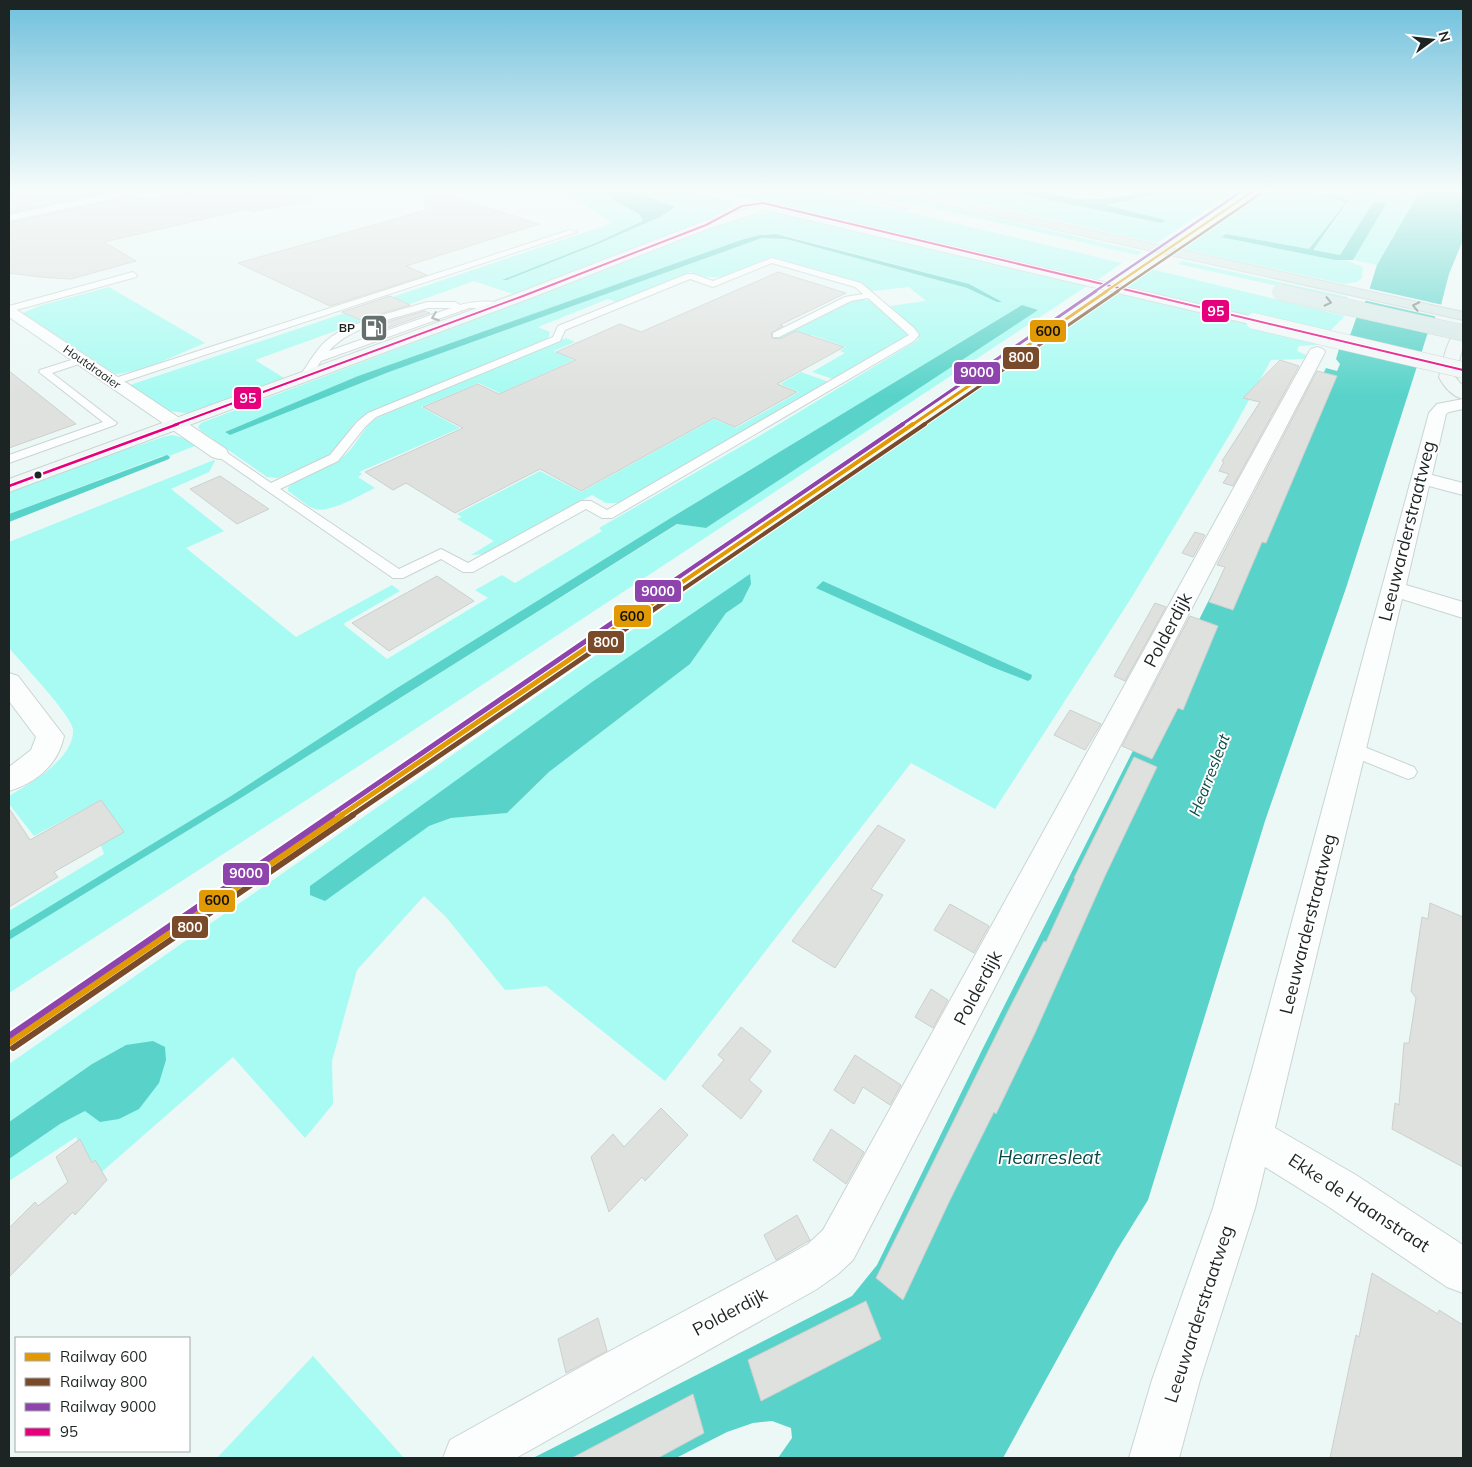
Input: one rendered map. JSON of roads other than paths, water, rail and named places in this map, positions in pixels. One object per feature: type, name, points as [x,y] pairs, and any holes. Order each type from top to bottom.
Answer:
[{"type":"highway","points":[[1190,257],[1463,316]]},
{"type":"highway","points":[[1276,291],[1463,331]]},
{"type":"main road","points":[[9,486],[499,305],[622,257]]},
{"type":"main road","points":[[986,257],[1463,370]]},
{"type":"main road","points":[[1463,331],[1454,350],[1447,377],[1451,384],[1463,394]]},
{"type":"street","name":"Houtdraaier","points":[[9,310],[218,453]]},
{"type":"street","name":"Polderdijk","points":[[468,1458],[614,1374],[801,1273],[823,1259],[838,1245],[917,1102],[1317,352]]},
{"type":"street","name":"Leeuwarderstraatweg","points":[[1154,1458],[1176,1380],[1234,1208],[1438,411],[1445,407],[1463,404]]},
{"type":"street","points":[[1421,478],[1463,489]]},
{"type":"street","points":[[1392,588],[1463,610]]},
{"type":"street","points":[[9,682],[50,736],[45,750],[36,763],[9,780]]},
{"type":"street","name":"Ekke de Haanstraat","points":[[1253,1137],[1341,1190],[1463,1271]]},
{"type":"lane","points":[[113,382],[495,257]]},
{"type":"lane","points":[[218,453],[398,575],[441,553],[468,569],[586,504],[607,515],[911,339],[914,335],[911,330],[854,283],[772,260],[713,284],[690,276],[561,328],[557,339],[372,415],[360,425],[341,452],[334,458],[270,488]]},
{"type":"lane","points":[[9,310],[133,275]]},
{"type":"lane","points":[[776,335],[848,300],[870,295]]},
{"type":"lane","points":[[305,376],[316,359],[333,340],[347,331],[427,305],[499,305]]},
{"type":"lane","points":[[316,359],[468,305]]},
{"type":"lane","points":[[9,459],[112,423],[44,372],[81,360]]},
{"type":"lane","points":[[1352,749],[1408,772]]},
{"type":"water","points":[[559,257],[564,257],[507,280],[502,280]]},
{"type":"water","points":[[692,257],[708,257],[389,372],[230,435],[225,432],[358,376]]},
{"type":"water","points":[[854,257],[867,257],[969,284],[1002,302],[997,302],[967,288]]},
{"type":"water","points":[[1322,257],[1354,257],[1353,260]]},
{"type":"water","name":"Hearresleat","points":[[1381,257],[1456,257],[1449,274],[1441,305],[1428,332],[1346,588],[1265,821],[1148,1200],[1117,1250],[1003,1458],[778,1458],[792,1438],[791,1428],[772,1421],[753,1423],[727,1432],[676,1458],[533,1458],[852,1296],[877,1265],[983,1048],[1326,368],[1337,371],[1340,364],[1336,359],[1339,349],[1348,341],[1357,316],[1366,300],[1377,265]]},
{"type":"water","points":[[1022,305],[1038,310],[706,528],[677,524],[236,801],[9,940],[9,931],[231,796],[397,688],[669,519]]},
{"type":"water","points":[[167,455],[170,457],[169,459],[9,522],[9,514]]},
{"type":"water","points":[[750,574],[751,584],[742,602],[726,613],[690,664],[549,772],[507,813],[451,818],[429,826],[325,901],[310,895],[310,886],[592,682]]},
{"type":"water","points":[[823,581],[1032,675],[1031,679],[1028,681],[992,667],[816,588]]},
{"type":"water","points":[[153,1041],[165,1047],[166,1060],[159,1083],[139,1109],[119,1119],[100,1122],[85,1111],[60,1124],[9,1159],[9,1122],[92,1064],[126,1045]]},
{"type":"rail line","name":"9000","points":[[9,1036],[1145,257]]},
{"type":"rail line","name":"600","points":[[9,1043],[1156,257]]},
{"type":"rail line","name":"800","points":[[13,1048],[1167,257]]},
{"type":"place","name":"BP","points":[[374,328]]}]
